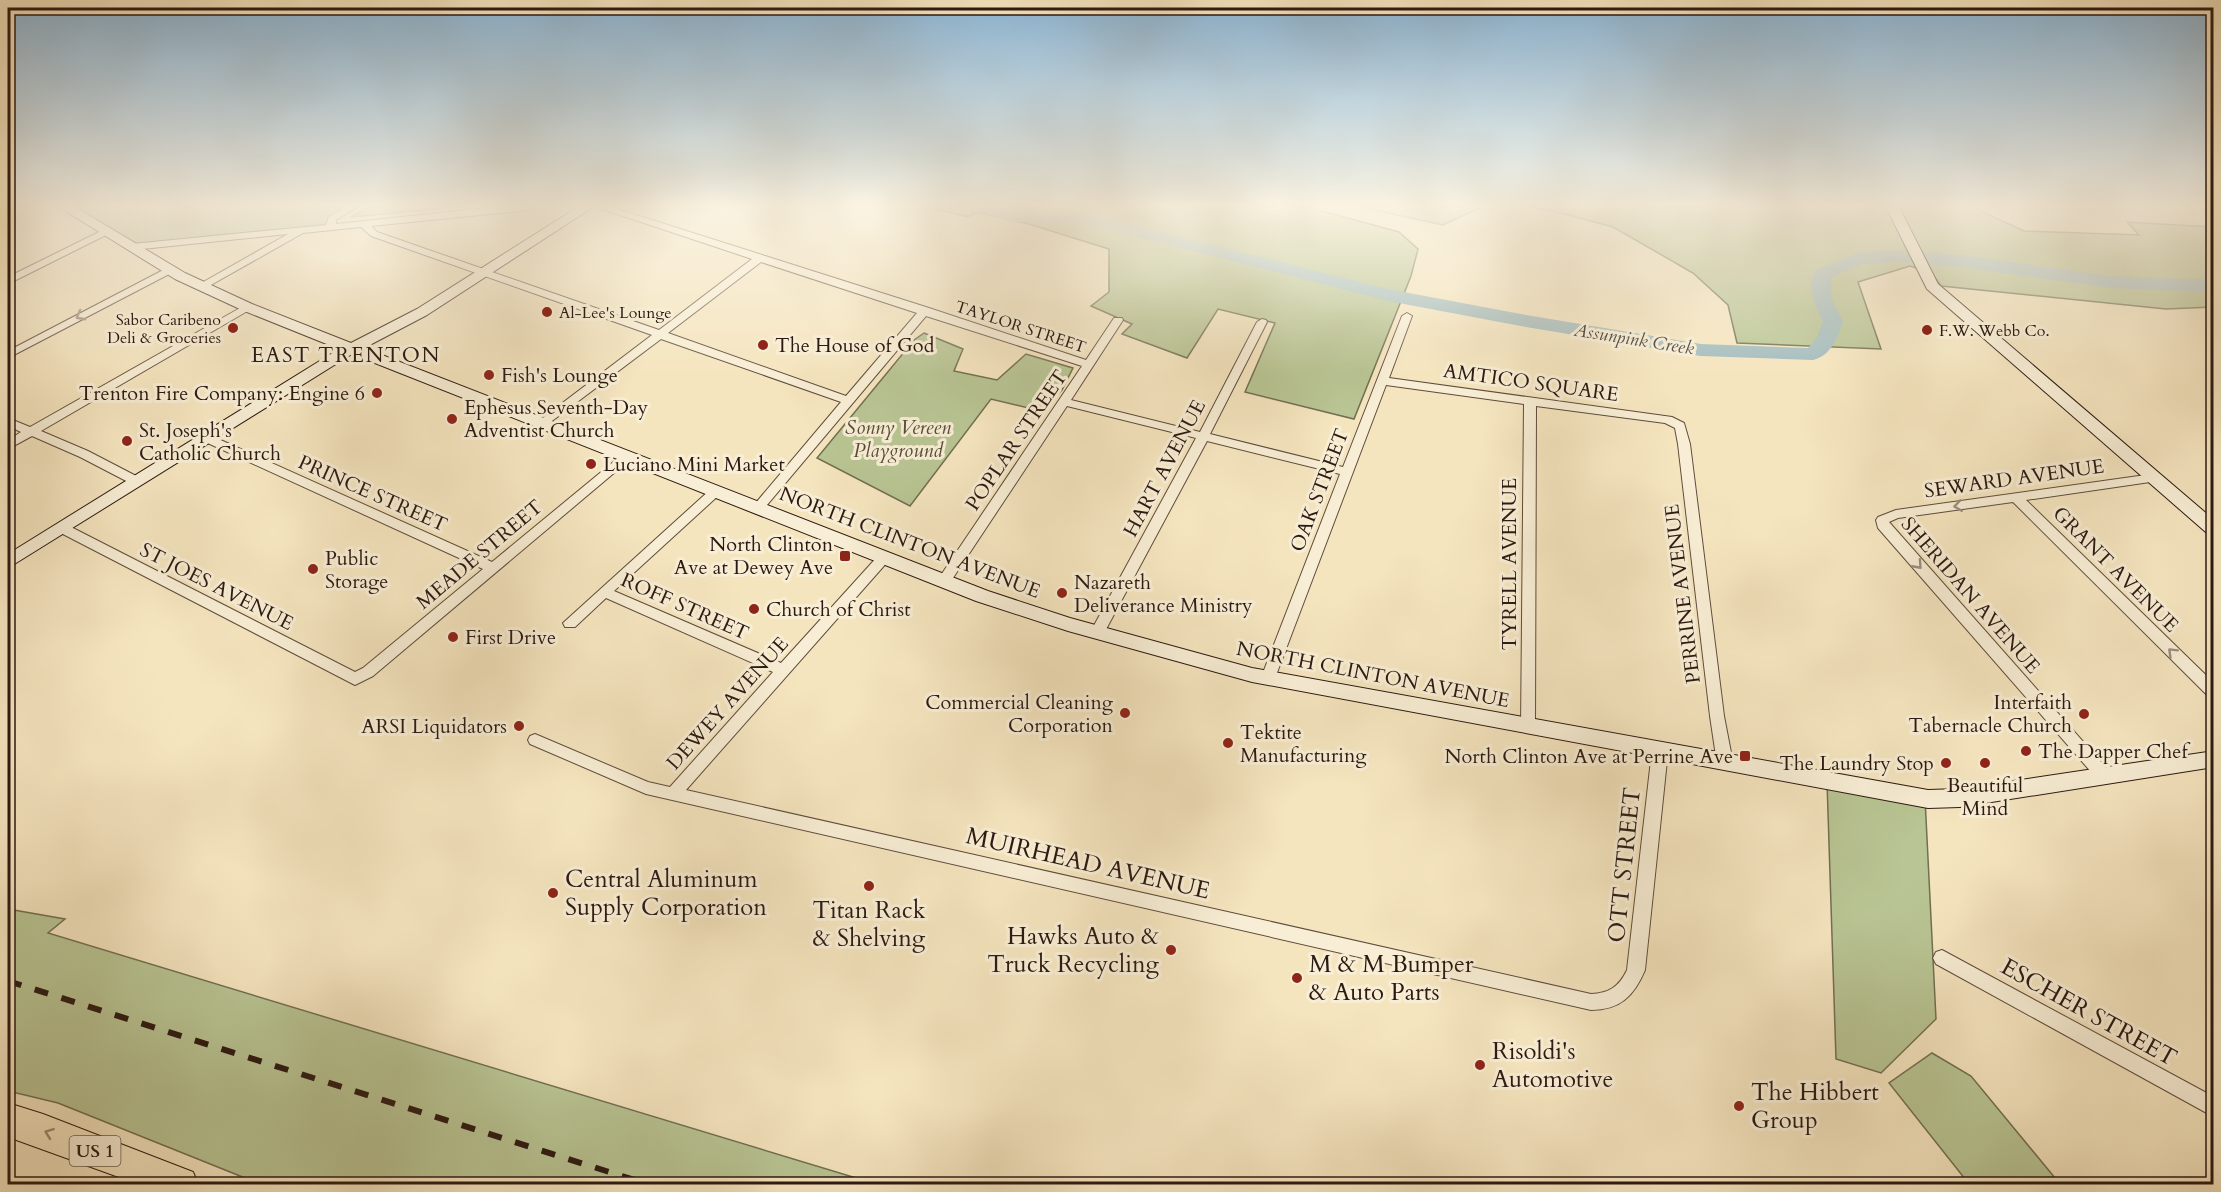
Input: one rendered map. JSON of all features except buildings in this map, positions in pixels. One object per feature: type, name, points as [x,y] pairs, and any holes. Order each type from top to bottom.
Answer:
[{"type":"highway","name":"US 1","points":[[8,1120],[43,1131],[181,1185]]},
{"type":"street","points":[[8,280],[43,263]]},
{"type":"street","name":"NORTH CLINTON AVENUE","points":[[157,263],[202,287],[247,307],[883,559],[982,596],[1232,670],[1660,752],[1940,800],[2214,759]]},
{"type":"street","points":[[202,287],[244,263]]},
{"type":"street","points":[[454,263],[850,401]]},
{"type":"street","points":[[8,562],[205,437],[353,348],[422,312],[499,263]]},
{"type":"street","points":[[544,423],[754,263]]},
{"type":"street","name":"TAYLOR STREET","points":[[775,263],[1090,365]]},
{"type":"street","points":[[1919,263],[1932,286],[1947,300],[2214,530]]},
{"type":"street","points":[[8,356],[169,270]]},
{"type":"street","points":[[8,445],[247,307]]},
{"type":"street","points":[[758,508],[925,310]]},
{"type":"street","name":"OAK STREET","points":[[1268,678],[1407,316]]},
{"type":"street","name":"POPLAR STREET","points":[[944,581],[1118,320]]},
{"type":"street","name":"HART AVENUE","points":[[1098,632],[1262,322]]},
{"type":"street","name":"AMTICO SQUARE","points":[[1382,381],[1676,422]]},
{"type":"street","name":"TYRELL AVENUE","points":[[1528,727],[1530,401]]},
{"type":"street","points":[[1065,402],[1347,472]]},
{"type":"street","points":[[8,422],[84,454],[136,481]]},
{"type":"street","name":"PERRINE AVENUE","points":[[1676,422],[1680,426],[1684,444],[1717,716],[1725,763]]},
{"type":"street","name":"PRINCE STREET","points":[[205,437],[493,568]]},
{"type":"street","name":"MEADE STREET","points":[[355,679],[368,672],[627,457]]},
{"type":"street","name":"SEWARD AVENUE","points":[[1882,520],[1896,514],[2153,477]]},
{"type":"street","points":[[570,623],[715,492]]},
{"type":"street","name":"GRANT AVENUE","points":[[2016,498],[2214,693]]},
{"type":"street","name":"SHERIDAN AVENUE","points":[[1882,520],[1882,525],[2104,776]]},
{"type":"street","name":"ST JOES AVENUE","points":[[62,528],[355,679]]},
{"type":"street","name":"DEWEY AVENUE","points":[[673,794],[883,559]]},
{"type":"street","name":"ROFF STREET","points":[[605,592],[783,670]]},
{"type":"street","name":"MUIRHEAD AVENUE","points":[[535,740],[646,788],[1592,1002],[1612,1001],[1631,982]]},
{"type":"street","name":"OTT STREET","points":[[1631,982],[1636,970],[1660,752]]},
{"type":"street","name":"ESCHER STREET","points":[[1942,958],[2214,1108]]},
{"type":"green space","points":[[1109,263],[1414,263],[1354,419],[1245,392],[1275,323],[1218,309],[1187,358],[1122,334],[1132,324],[1091,306],[1109,292]]},
{"type":"green space","points":[[1675,263],[2213,263],[2213,307],[2166,309],[1941,286],[1929,269],[1910,266],[1858,282],[1881,349],[1737,343],[1728,305],[1693,273]]},
{"type":"green space","name":"Sonny Vereen Playground","points":[[924,333],[963,349],[954,371],[997,380],[1026,354],[1073,368],[1062,390],[1041,411],[991,399],[910,506],[817,458],[914,340]]},
{"type":"green space","points":[[1827,782],[1925,798],[1936,1019],[1881,1073],[1836,1059]]},
{"type":"green space","points":[[8,909],[65,919],[48,933],[876,1184],[260,1184],[58,1103],[8,1091]]},
{"type":"green space","points":[[1932,1053],[1971,1076],[2060,1184],[1969,1184],[1889,1083]]},
{"type":"waterway","name":"Assunpink Creek","points":[[1260,263],[1388,295],[1701,350],[1813,354],[1826,341],[1833,321],[1821,298],[1823,274],[1849,263]]},
{"type":"waterway","name":"Assunpink Creek","points":[[1971,263],[2110,282],[2214,286]]},
{"type":"railway","points":[[8,981],[647,1184]]},
{"type":"place","name":"Al-Lee's Lounge","points":[[547,312]]},
{"type":"place","name":"Sabor Caribeno Deli & Groceries","points":[[233,328]]},
{"type":"place","name":"F.W. Webb Co.","points":[[1927,330]]},
{"type":"place","name":"The House of God","points":[[763,345]]},
{"type":"place","name":"Fish's Lounge","points":[[489,375]]},
{"type":"place","name":"Trenton Fire Company: Engine 6","points":[[377,393]]},
{"type":"place","name":"Ephesus Seventh-Day Adventist Church","points":[[452,419]]},
{"type":"place","name":"St. Joseph's Catholic Church","points":[[127,441]]},
{"type":"place","name":"Luciano Mini Market","points":[[591,464]]},
{"type":"place","name":"North Clinton Ave at Dewey Ave","points":[[845,556]]},
{"type":"place","name":"Public Storage","points":[[313,569]]},
{"type":"place","name":"Nazareth Deliverance Ministry","points":[[1062,593]]},
{"type":"place","name":"Church of Christ","points":[[754,609]]},
{"type":"place","name":"First Drive","points":[[453,637]]},
{"type":"place","name":"Commercial Cleaning Corporation","points":[[1125,713]]},
{"type":"place","name":"Interfaith Tabernacle Church","points":[[2084,714]]},
{"type":"place","name":"ARSI Liquidators","points":[[519,726]]},
{"type":"place","name":"Tektite Manufacturing","points":[[1228,743]]},
{"type":"place","name":"The Dapper Chef","points":[[2026,751]]},
{"type":"place","name":"North Clinton Ave at Perrine Ave","points":[[1745,756]]},
{"type":"place","name":"The Laundry Stop","points":[[1946,763]]},
{"type":"place","name":"Beautiful Mind","points":[[1985,763]]},
{"type":"place","name":"Titan Rack & Shelving","points":[[869,886]]},
{"type":"place","name":"Central Aluminum Supply Corporation","points":[[553,893]]},
{"type":"place","name":"Hawks Auto & Truck Recycling","points":[[1171,950]]},
{"type":"place","name":"M & M Bumper & Auto Parts","points":[[1297,978]]},
{"type":"place","name":"Risoldi's Automotive","points":[[1480,1065]]},
{"type":"place","name":"The Hibbert Group","points":[[1739,1106]]},
{"type":"district","name":"EAST TRENTON","points":[[346,355]]}]
